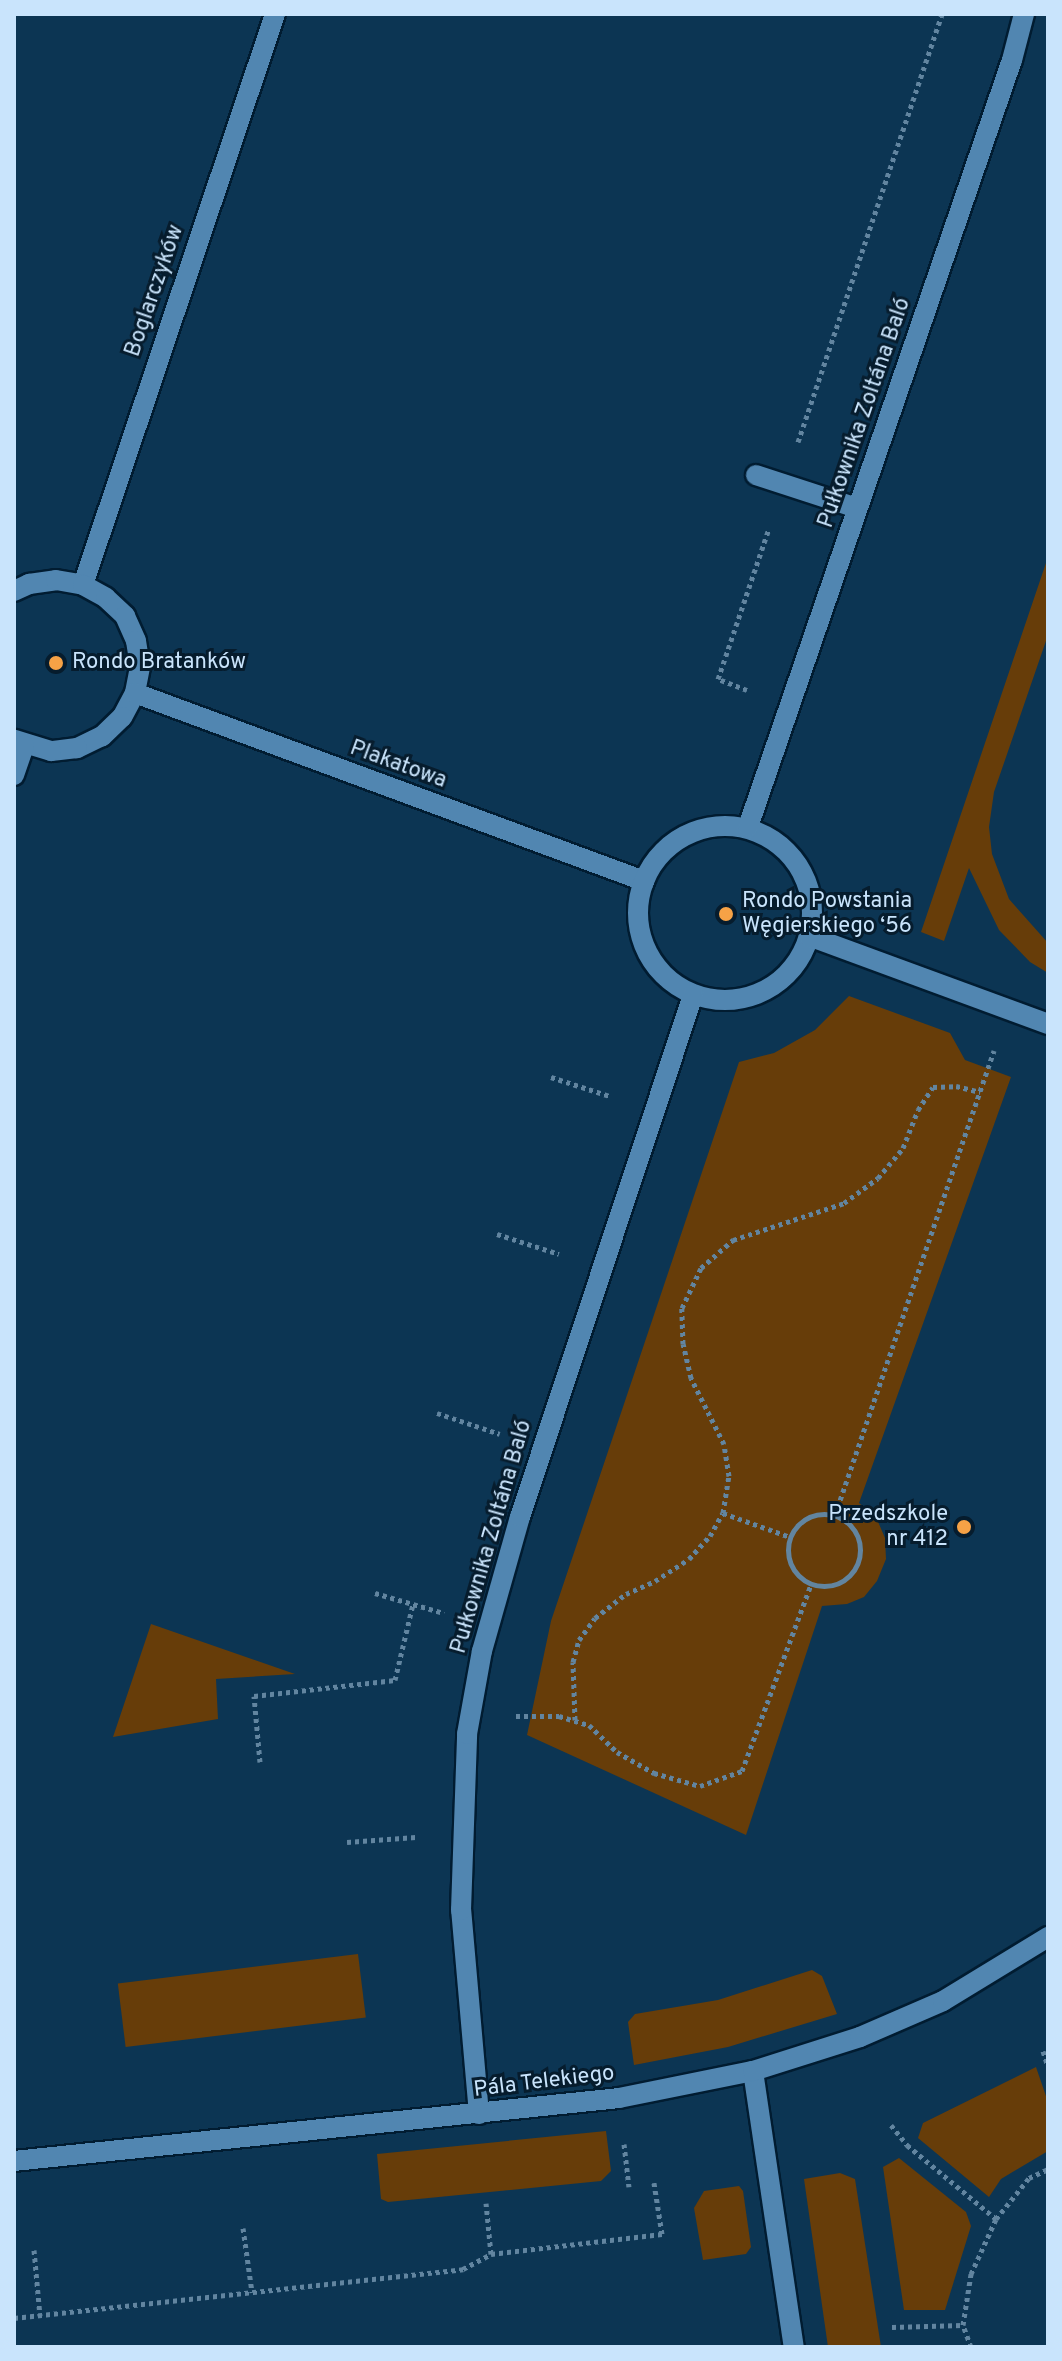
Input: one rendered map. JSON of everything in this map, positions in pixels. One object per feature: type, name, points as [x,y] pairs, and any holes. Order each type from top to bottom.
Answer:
[{"type":"street","name":"Boglarczyków","points":[[83,585],[275,14]]},
{"type":"street","name":"Pułkownika Zoltána Baló","points":[[748,827],[1012,60],[1024,14]]},
{"type":"street","points":[[756,475],[857,508]]},
{"type":"street","points":[[14,591],[29,584],[56,580],[83,585],[106,598],[125,616],[138,654],[135,693],[122,717],[102,736],[77,748],[51,751],[19,743],[14,775]]},
{"type":"street","name":"Plakatowa","points":[[135,693],[644,881]]},
{"type":"street","points":[[748,827],[778,844],[796,862],[810,897],[809,936],[797,962],[777,984],[751,996],[722,1000],[693,995],[669,981],[652,962],[641,937],[637,910],[644,881],[656,858],[676,840],[702,828],[748,827]]},
{"type":"street","points":[[809,936],[1048,1024]]},
{"type":"street","name":"Pułkownika Zoltána Baló","points":[[479,2114],[461,1910],[467,1734],[482,1651],[520,1517],[693,995]]},
{"type":"street","name":"Pála Telekiego","points":[[14,2161],[619,2098],[753,2071],[860,2037],[943,2001],[1048,1937]]},
{"type":"street","points":[[753,2071],[794,2347]]},
{"type":"path","points":[[806,445],[798,443],[942,14]]},
{"type":"path","points":[[748,690],[716,678],[769,526]]},
{"type":"path","points":[[835,1515],[988,1068]]},
{"type":"path","points":[[551,1077],[611,1097]]},
{"type":"path","points":[[575,1720],[573,1662],[579,1640],[595,1618],[626,1594],[655,1581],[689,1559],[710,1536],[723,1513],[729,1476],[724,1444],[697,1393],[683,1344],[682,1308],[701,1268],[733,1240],[844,1203],[878,1178],[903,1148],[918,1110],[933,1087],[956,1086],[980,1092]]},
{"type":"path","points":[[497,1234],[560,1255]]},
{"type":"path","points":[[437,1413],[501,1434]]},
{"type":"path","points":[[723,1513],[790,1537]]},
{"type":"path","points":[[835,1515],[854,1528],[859,1538],[858,1561],[844,1580],[834,1585],[811,1584],[792,1568],[788,1556],[790,1537],[810,1516],[835,1515]]},
{"type":"path","points":[[515,1715],[559,1716],[589,1725],[617,1752],[654,1773],[700,1786],[742,1771],[811,1584]]},
{"type":"path","points":[[375,1593],[444,1613]]},
{"type":"path","points":[[260,1762],[254,1696],[395,1680],[413,1604]]},
{"type":"path","points":[[347,1842],[416,1837]]},
{"type":"path","points":[[1043,2051],[1048,2066]]},
{"type":"path","points":[[891,2125],[907,2145],[996,2219]]},
{"type":"path","points":[[622,2129],[629,2187]]},
{"type":"path","points":[[971,2347],[963,2325],[971,2274],[996,2219],[1029,2178],[1048,2169]]},
{"type":"path","points":[[14,2318],[463,2269],[491,2254],[662,2234],[654,2183]]},
{"type":"path","points":[[486,2203],[491,2254]]},
{"type":"path","points":[[243,2228],[252,2292]]},
{"type":"path","points":[[34,2250],[40,2316]]},
{"type":"path","points":[[892,2327],[963,2325]]},
{"type":"shaded area","points":[[1048,557],[1048,635],[994,792],[989,827],[992,854],[1009,899],[1048,943],[1048,973],[1030,962],[999,930],[969,868],[944,941],[921,932]]},
{"type":"shaded area","points":[[849,996],[950,1033],[965,1060],[1011,1077],[859,1503],[876,1517],[885,1538],[886,1559],[877,1581],[864,1597],[847,1604],[822,1606],[746,1835],[527,1735],[551,1621],[739,1062],[774,1053],[815,1030]]},
{"type":"shaded area","points":[[151,1624],[295,1674],[216,1679],[218,1719],[113,1737]]},
{"type":"shaded area","points":[[358,1954],[366,2018],[126,2047],[118,1983]]},
{"type":"shaded area","points":[[812,1970],[822,1976],[837,2014],[728,2047],[634,2065],[628,2022],[635,2014],[718,2000]]},
{"type":"shaded area","points":[[1036,2067],[1048,2102],[1048,2151],[1001,2179],[989,2197],[918,2138],[923,2123]]},
{"type":"shaded area","points":[[606,2131],[611,2171],[601,2181],[388,2202],[381,2199],[377,2154]]},
{"type":"shaded area","points":[[899,2158],[966,2212],[971,2226],[945,2310],[904,2310],[883,2167]]},
{"type":"shaded area","points":[[840,2173],[855,2179],[881,2347],[828,2347],[804,2179]]},
{"type":"shaded area","points":[[739,2186],[743,2191],[751,2247],[746,2254],[703,2260],[694,2208],[704,2191]]},
{"type":"place","name":"Rondo Bratanków","points":[[56,663]]},
{"type":"place","name":"Rondo Powstania Węgierskiego ‘56","points":[[726,914]]},
{"type":"place","name":"Przedszkole nr 412","points":[[964,1527]]}]
